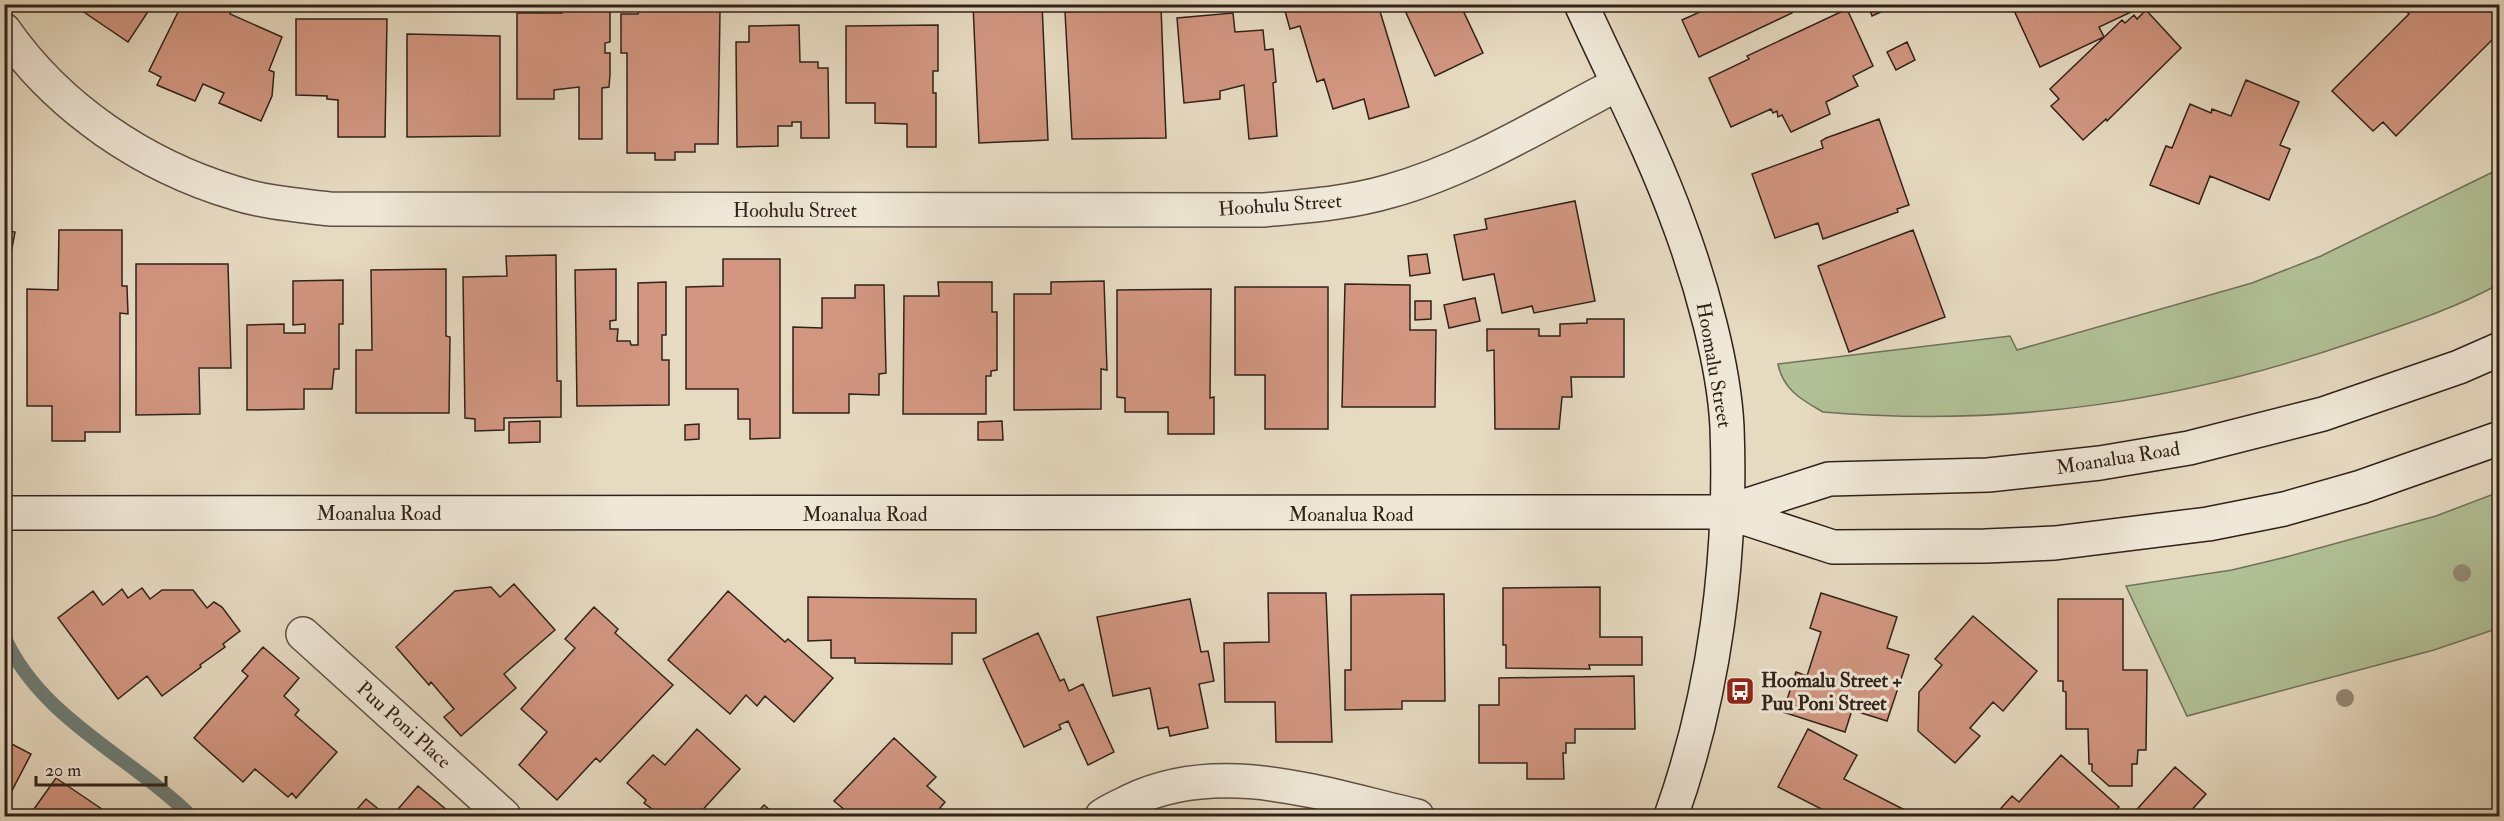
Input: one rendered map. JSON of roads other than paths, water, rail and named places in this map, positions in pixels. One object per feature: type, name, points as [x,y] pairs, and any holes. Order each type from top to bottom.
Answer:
[{"type":"main road","name":"Hoomalu Street","points":[[1581,4],[1667,193],[1702,296],[1717,360],[1727,426],[1722,599],[1702,707],[1671,816]]},
{"type":"main road","name":"Hoohulu Street","points":[[4,30],[23,57],[71,105],[121,140],[171,167],[234,193],[277,203],[330,209],[1264,210],[1334,204],[1391,191],[1437,174],[1618,84]]},
{"type":"main road","name":"Moanalua Road","points":[[4,513],[1726,512],[1829,479],[1988,475],[2100,463],[2189,447],[2322,414],[2459,367],[2499,349]]},
{"type":"main road","name":"Moanalua Road","points":[[1726,512],[1833,547],[2055,543],[2208,524],[2284,509],[2361,487],[2499,438]]},
{"type":"main road","name":"Puu Poni Place","points":[[303,634],[504,816]]},
{"type":"main road","points":[[1102,816],[1148,793],[1195,782],[1240,780],[1287,786],[1417,816]]},
{"type":"waterway","points":[[4,636],[20,665],[63,713],[167,794],[191,816]]},
{"type":"place","name":"Hoomalu Street + Puu Poni Street","points":[[1740,691]]}]
